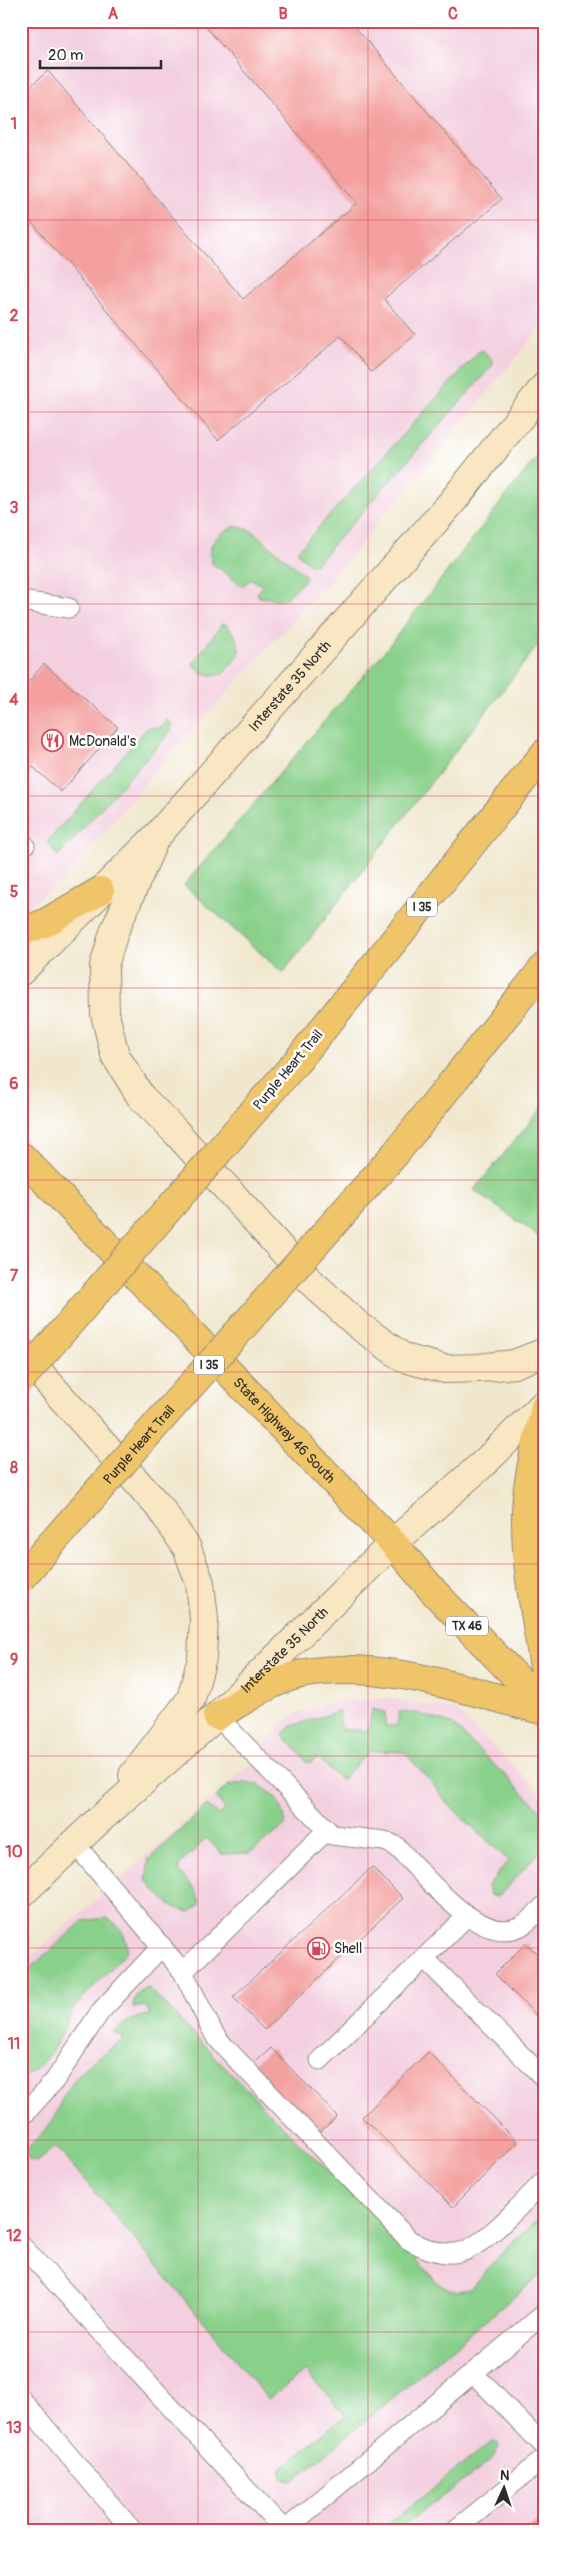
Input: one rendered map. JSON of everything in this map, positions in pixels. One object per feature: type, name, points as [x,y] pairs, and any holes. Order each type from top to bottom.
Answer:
[{"type":"main road","name":"Interstate 35 North","points":[[21,971],[155,838],[452,502],[545,386]]},
{"type":"main road","name":"Purple Heart Trail","points":[[21,1379],[298,1060],[545,753]]},
{"type":"main road","points":[[155,838],[114,932],[104,966],[105,1014],[115,1055],[141,1097],[175,1131],[310,1281],[358,1325],[404,1358],[446,1369],[479,1368],[514,1364],[545,1352]]},
{"type":"main road","points":[[21,932],[45,923],[100,891]]},
{"type":"main road","name":"Purple Heart Trail","points":[[21,1578],[396,1153],[545,966]]},
{"type":"main road","points":[[396,1153],[545,997]]},
{"type":"main road","name":"State Highway 46 South","points":[[21,1156],[393,1543],[434,1592],[545,1707]]},
{"type":"main road","points":[[21,1352],[161,1509],[187,1548],[200,1583],[204,1619],[202,1658],[191,1699],[97,1822]]},
{"type":"main road","name":"Interstate 35 North","points":[[21,1894],[76,1845],[97,1822],[217,1716],[393,1543],[485,1462],[545,1403]]},
{"type":"main road","points":[[545,1407],[529,1482],[526,1520],[529,1566],[545,1673]]},
{"type":"main road","points":[[217,1716],[272,1685],[306,1673],[350,1671],[393,1672],[545,1711]]},
{"type":"lane","points":[[21,601],[68,608]]},
{"type":"lane","points":[[217,1716],[327,1830],[339,1837],[384,1841],[396,1846],[466,1916],[486,1926],[510,1930],[527,1923],[543,1911]]},
{"type":"lane","points":[[183,1972],[327,1830]]},
{"type":"lane","points":[[76,1845],[183,1972],[214,2034],[223,2045],[409,2240],[420,2246],[443,2253],[464,2251],[478,2243],[545,2180]]},
{"type":"lane","points":[[320,2060],[466,1916]]},
{"type":"lane","points":[[21,2118],[56,2080],[100,2012],[162,1946]]},
{"type":"lane","points":[[424,1958],[545,2078]]},
{"type":"lane","points":[[21,2245],[285,2530],[545,2313]]},
{"type":"lane","points":[[473,2374],[545,2447]]},
{"type":"lane","points":[[21,2398],[132,2530]]},
{"type":"lane","points":[[455,2530],[545,2458]]},
{"type":"shaded area","points":[[21,21],[545,21],[545,323],[332,578],[174,750],[66,877],[21,912]]},
{"type":"shaded area","points":[[388,1698],[455,1710],[545,1797],[545,2530],[21,2530],[21,1966],[249,1766],[283,1722],[301,1711],[343,1700]]},
{"type":"green space","points":[[545,262],[545,281],[540,282],[536,278]]},
{"type":"green space","points":[[483,350],[492,360],[493,365],[315,565],[311,565],[298,554],[298,550],[478,352]]},
{"type":"green space","points":[[545,446],[545,636],[283,973],[184,885],[384,652]]},
{"type":"green space","points":[[236,526],[252,531],[305,575],[306,579],[284,600],[259,597],[257,593],[263,586],[251,579],[242,586],[212,563],[210,550],[215,540],[219,535]]},
{"type":"green space","points":[[222,624],[226,624],[234,634],[238,642],[239,655],[223,674],[205,674],[198,670],[193,663]]},
{"type":"green space","points":[[167,719],[172,725],[171,731],[58,856],[47,842],[148,727],[160,728]]},
{"type":"green space","points":[[545,1104],[545,1241],[474,1190]]},
{"type":"green space","points":[[372,1709],[385,1712],[385,1726],[397,1726],[399,1712],[416,1713],[452,1724],[545,1814],[545,1846],[498,1897],[490,1895],[488,1885],[509,1861],[447,1803],[429,1779],[404,1752],[370,1751],[342,1779],[339,1779],[318,1758],[308,1763],[282,1734],[292,1726],[339,1711],[341,1729],[368,1731]]},
{"type":"green space","points":[[245,1782],[260,1786],[274,1796],[283,1810],[285,1826],[250,1853],[221,1854],[207,1838],[180,1864],[178,1870],[195,1890],[200,1904],[190,1912],[170,1904],[146,1880],[149,1859],[207,1805],[220,1815],[225,1809],[216,1797],[227,1786]]},
{"type":"green space","points":[[105,1918],[114,1922],[120,1929],[128,1947],[126,1952],[75,2007],[49,2056],[21,2080],[21,1976],[83,1921]]},
{"type":"green space","points":[[149,1988],[300,2144],[367,2206],[437,2282],[445,2287],[457,2291],[470,2288],[504,2251],[545,2212],[545,2271],[292,2482],[283,2479],[281,2474],[282,2468],[345,2415],[344,2413],[305,2371],[268,2399],[56,2146],[36,2162],[29,2160],[25,2151],[52,2122],[63,2097],[76,2078],[93,2061],[122,2041],[123,2037],[114,2033],[130,2021],[149,2015],[149,2011],[144,2006],[133,2008],[137,1995]]},
{"type":"green space","points":[[492,2441],[497,2442],[499,2447],[491,2461],[397,2530],[381,2530]]},
{"type":"building","points":[[201,21],[350,21],[502,199],[384,299],[415,335],[371,372],[341,336],[218,440],[21,210],[21,94],[48,71],[243,299],[357,203]]},
{"type":"building","points":[[44,664],[118,727],[61,792],[33,767],[21,780],[21,690]]},
{"type":"building","name":"Shell","points":[[372,1867],[403,1898],[264,2030],[233,1997]]},
{"type":"building","points":[[526,1943],[545,1962],[545,2024],[495,1974]]},
{"type":"building","points":[[271,2048],[337,2116],[314,2138],[247,2070]]},
{"type":"building","points":[[428,2052],[518,2142],[453,2207],[362,2117]]},
{"type":"building","points":[[545,2514],[545,2530],[526,2530]]},
{"type":"place","name":"McDonald's","points":[[53,741]]},
{"type":"place","name":"Shell","points":[[318,1948]]}]
